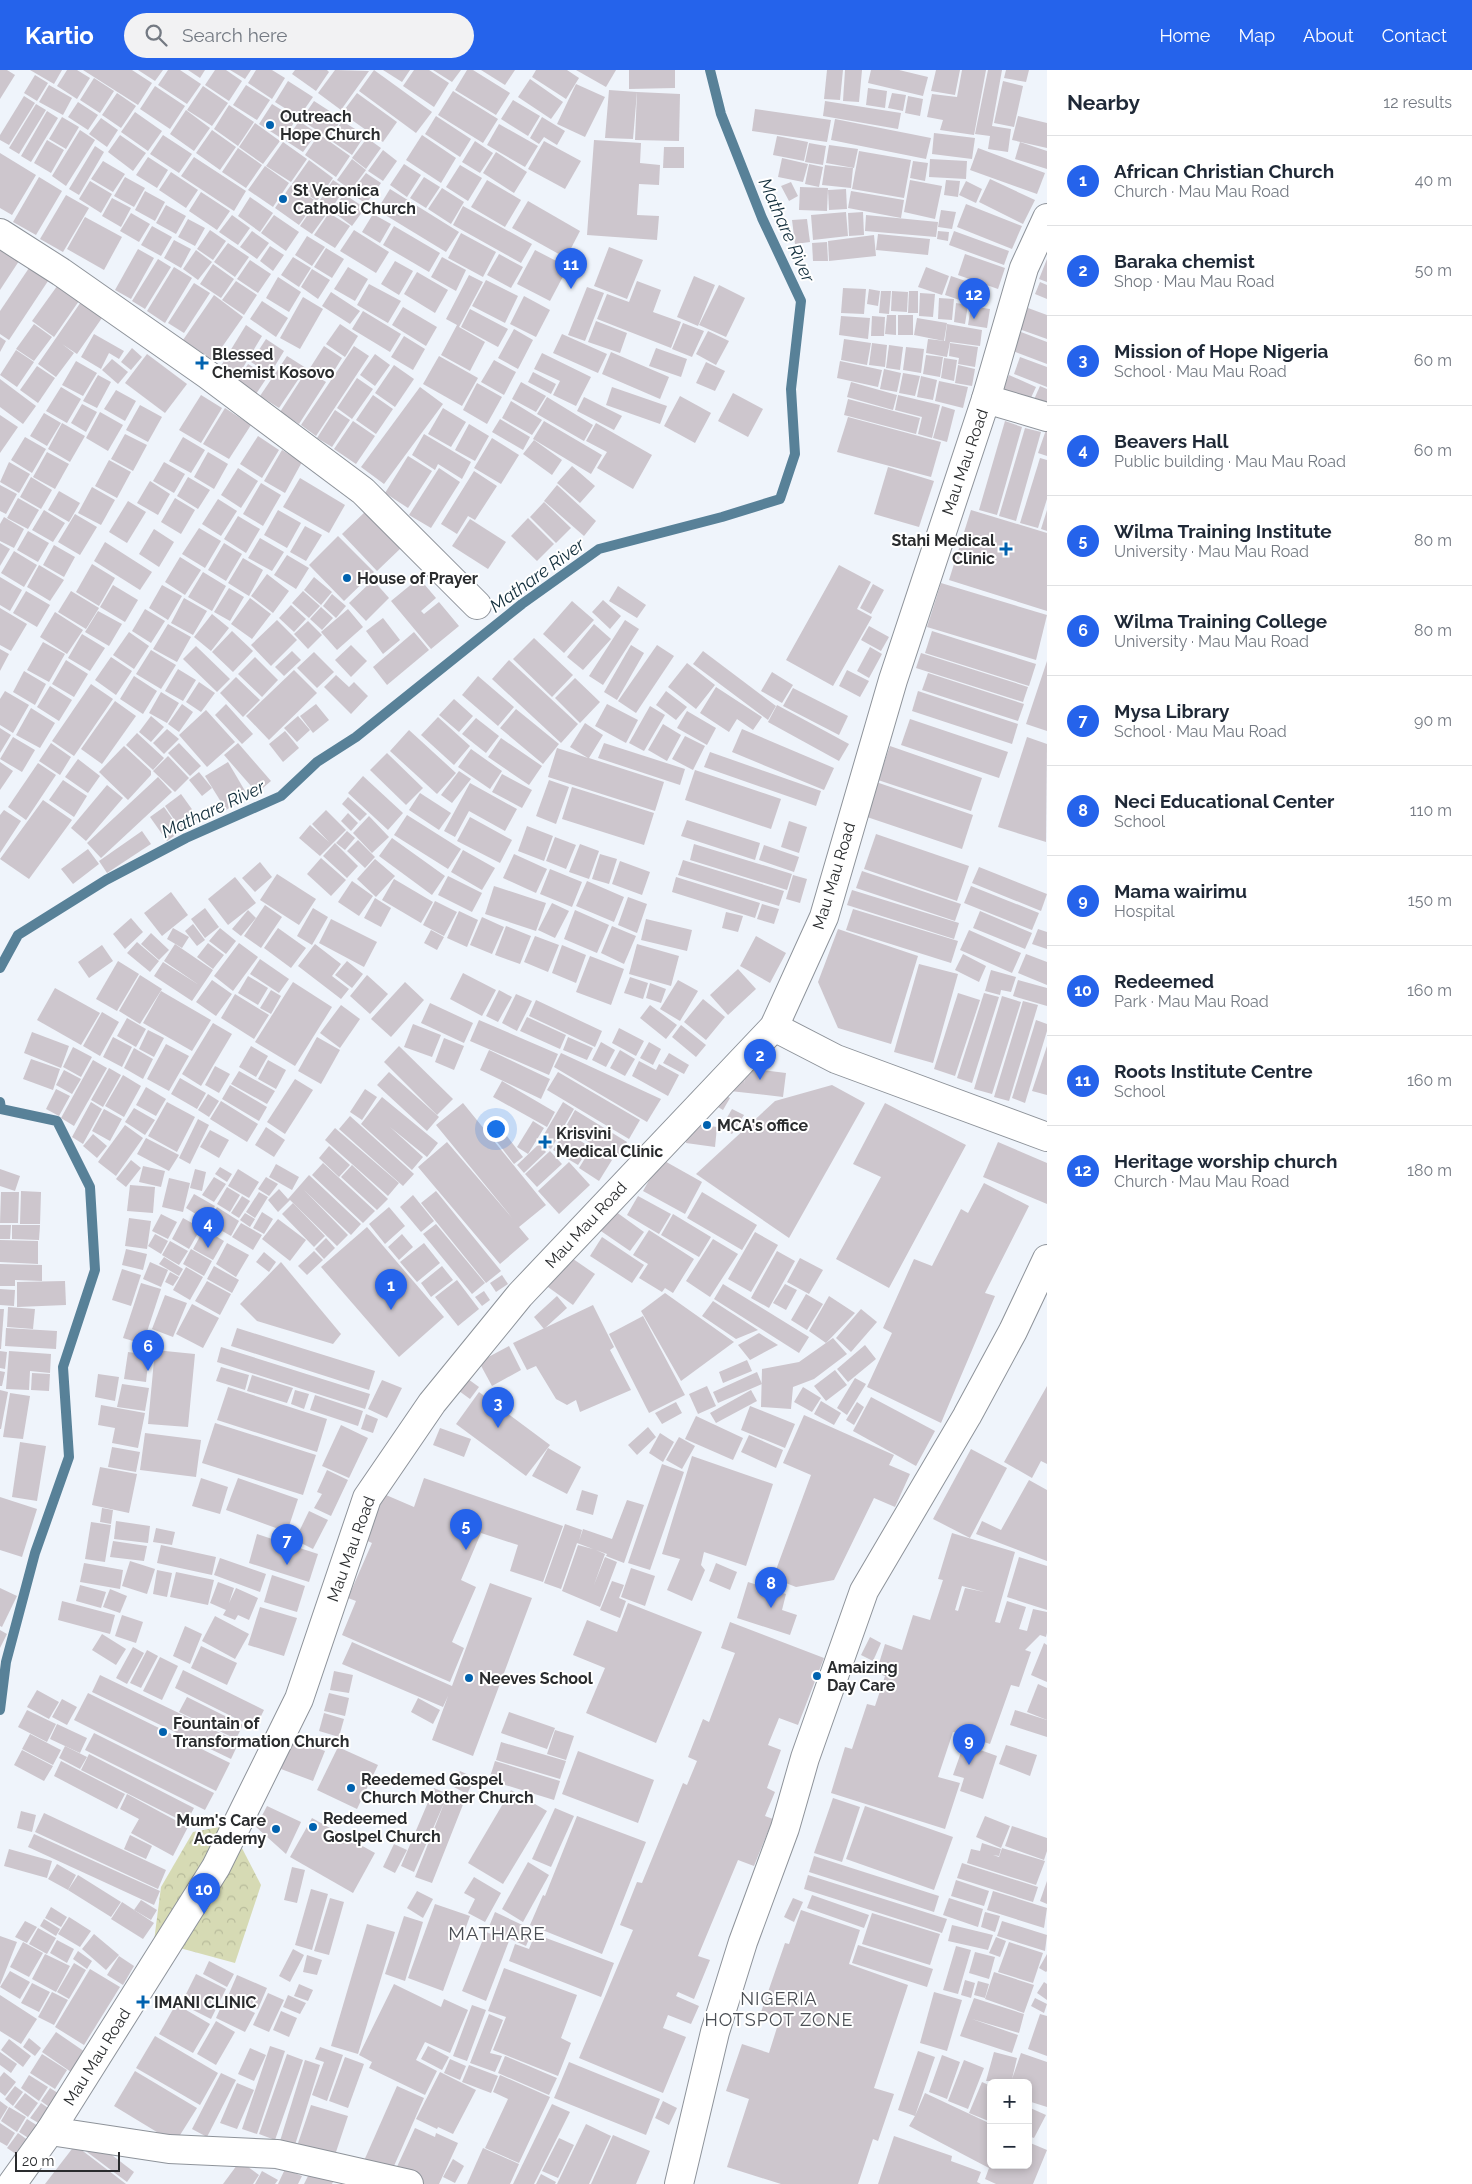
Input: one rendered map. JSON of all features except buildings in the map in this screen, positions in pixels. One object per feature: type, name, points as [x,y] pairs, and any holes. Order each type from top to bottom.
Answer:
[{"type":"street","name":"Mau Mau Road","points":[[12,2184],[50,2131],[216,1867],[299,1699],[367,1498],[432,1403],[520,1296],[774,1027],[824,917],[892,680],[986,399],[1024,268],[1047,218]]},
{"type":"street","points":[[0,233],[61,272],[208,375],[362,491],[478,605]]},
{"type":"street","points":[[986,399],[1047,417]]},
{"type":"street","points":[[774,1027],[836,1059],[1047,1137]]},
{"type":"street","points":[[679,2184],[715,2032],[743,1942],[785,1828],[805,1758],[864,1591],[968,1416],[1013,1331],[1047,1260]]},
{"type":"street","points":[[50,2131],[169,2149],[277,2154],[409,2184]]},
{"type":"green space","points":[[230,1825],[261,1885],[235,1963],[154,1941],[161,1887],[193,1832]]},
{"type":"waterway","name":"Mathare River","points":[[0,968],[18,935],[106,880],[186,838],[281,796],[317,762],[356,737],[522,604],[599,549],[722,517],[780,499],[795,454],[791,389],[801,301],[762,218],[721,114],[710,70]]},
{"type":"waterway","name":"Mathare River","points":[[0,1102],[1,1109],[57,1121],[90,1187],[95,1270],[63,1367],[69,1457],[35,1553],[6,1662],[0,1710]]},
{"type":"place","name":"Outreach Hope Church","points":[[270,125]]},
{"type":"place","name":"St Veronica Catholic Church","points":[[283,199]]},
{"type":"place","name":"Roots Institute Centre","points":[[571,289]]},
{"type":"place","name":"Heritage worship church","points":[[974,319]]},
{"type":"place","name":"Blessed Chemist Kosovo","points":[[202,363]]},
{"type":"place","name":"Stahi Medical Clinic","points":[[1006,549]]},
{"type":"place","name":"House of Prayer","points":[[347,578]]},
{"type":"place","name":"Baraka chemist","points":[[760,1080]]},
{"type":"place","name":"MCA's office","points":[[707,1125]]},
{"type":"place","name":"Krisvini Medical Clinic","points":[[545,1142]]},
{"type":"place","name":"Beavers Hall","points":[[208,1248]]},
{"type":"place","name":"African Christian Church","points":[[391,1310]]},
{"type":"place","name":"Wilma Training College","points":[[148,1371]]},
{"type":"place","name":"Mission of Hope Nigeria","points":[[498,1428]]},
{"type":"place","name":"Wilma Training Institute","points":[[466,1550]]},
{"type":"place","name":"Mysa Library","points":[[287,1565]]},
{"type":"place","name":"Neci Educational Center","points":[[771,1608]]},
{"type":"place","name":"Amaizing Day Care","points":[[817,1676]]},
{"type":"place","name":"Neeves School","points":[[469,1678]]},
{"type":"place","name":"Fountain of Transformation Church","points":[[163,1732]]},
{"type":"place","name":"Mama wairimu","points":[[969,1765]]},
{"type":"place","name":"Reedemed Gospel Church Mother Church","points":[[351,1788]]},
{"type":"place","name":"Redeemed Goslpel Church","points":[[313,1827]]},
{"type":"place","name":"Mum's Care Academy","points":[[276,1829]]},
{"type":"place","name":"Redeemed","points":[[204,1914]]},
{"type":"place","name":"IMANI CLINIC","points":[[143,2002]]},
{"type":"district","name":"MATHARE","points":[[497,1933]]},
{"type":"district","name":"NIGERIA HOTSPOT ZONE","points":[[779,2008]]}]
